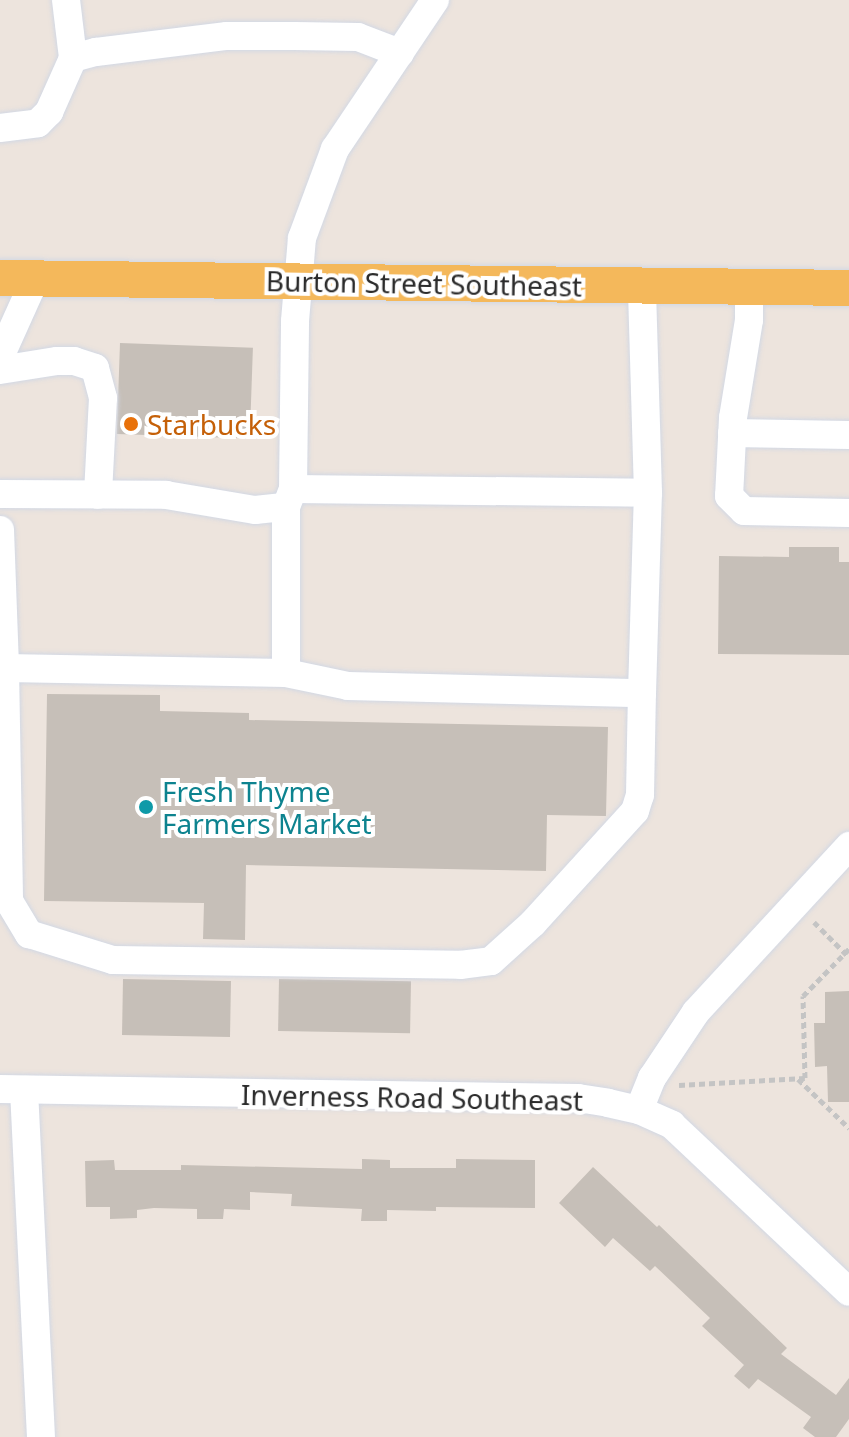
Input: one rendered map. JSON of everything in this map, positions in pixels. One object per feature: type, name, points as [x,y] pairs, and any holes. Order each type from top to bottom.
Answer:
[{"type":"main road","name":"Burton Street Southeast","points":[[18,278],[849,288]]},
{"type":"street","points":[[0,128],[38,123],[49,112],[73,58],[66,0]]},
{"type":"street","points":[[286,673],[289,498],[297,282],[302,238],[335,149],[435,0]]},
{"type":"street","points":[[73,58],[227,36],[358,37],[400,53]]},
{"type":"street","points":[[0,357],[18,278]]},
{"type":"street","points":[[0,530],[9,901],[29,934],[113,960],[460,965],[491,961],[533,923],[635,811],[640,795],[648,493],[642,286]]},
{"type":"street","points":[[749,287],[749,320],[732,433],[729,496],[744,511],[849,513]]},
{"type":"street","points":[[0,370],[57,361],[74,361],[95,368],[103,398],[86,495]]},
{"type":"street","points":[[732,433],[849,435]]},
{"type":"street","points":[[0,494],[166,495],[255,510],[289,498],[648,493]]},
{"type":"street","points":[[5,668],[286,673],[348,686],[642,693]]},
{"type":"street","points":[[639,1110],[652,1078],[696,1012],[836,872],[849,846]]},
{"type":"street","points":[[12,1090],[41,1437]]},
{"type":"street","name":"Inverness Road Southeast","points":[[12,1090],[578,1098],[639,1110],[672,1125],[849,1292]]},
{"type":"path","points":[[664,1085],[805,1078],[803,996],[848,953],[811,919]]},
{"type":"path","points":[[798,1079],[848,1130]]},
{"type":"building","points":[[120,343],[253,348],[250,439],[117,434]]},
{"type":"building","points":[[789,547],[839,547],[839,562],[849,562],[849,655],[718,654],[719,556],[789,557]]},
{"type":"building","points":[[47,694],[160,695],[160,711],[249,713],[249,720],[608,727],[606,816],[547,815],[546,871],[246,865],[245,940],[203,939],[204,903],[44,901]]},
{"type":"building","points":[[123,979],[231,981],[230,1037],[122,1035]]},
{"type":"building","points":[[279,979],[411,981],[410,1033],[278,1031]]},
{"type":"building","points":[[849,991],[849,1102],[828,1102],[827,1066],[815,1067],[814,1023],[825,1023],[825,992]]},
{"type":"building","points":[[362,1159],[390,1160],[390,1168],[456,1168],[456,1159],[535,1160],[535,1208],[387,1210],[387,1221],[361,1221],[362,1209],[291,1206],[292,1194],[250,1192],[250,1210],[224,1209],[223,1219],[197,1219],[197,1209],[154,1208],[137,1210],[137,1218],[110,1219],[110,1207],[86,1207],[85,1161],[114,1160],[115,1170],[181,1170],[181,1165],[362,1169]]},
{"type":"building","points":[[593,1167],[657,1227],[659,1225],[787,1348],[781,1354],[836,1395],[849,1378],[849,1419],[836,1437],[815,1437],[803,1428],[811,1417],[758,1379],[749,1389],[734,1376],[744,1365],[702,1326],[710,1318],[655,1266],[650,1271],[613,1238],[605,1247],[559,1203]]},
{"type":"place","name":"Starbucks","points":[[131,424]]},
{"type":"place","name":"Fresh Thyme Farmers Market","points":[[146,807]]}]
